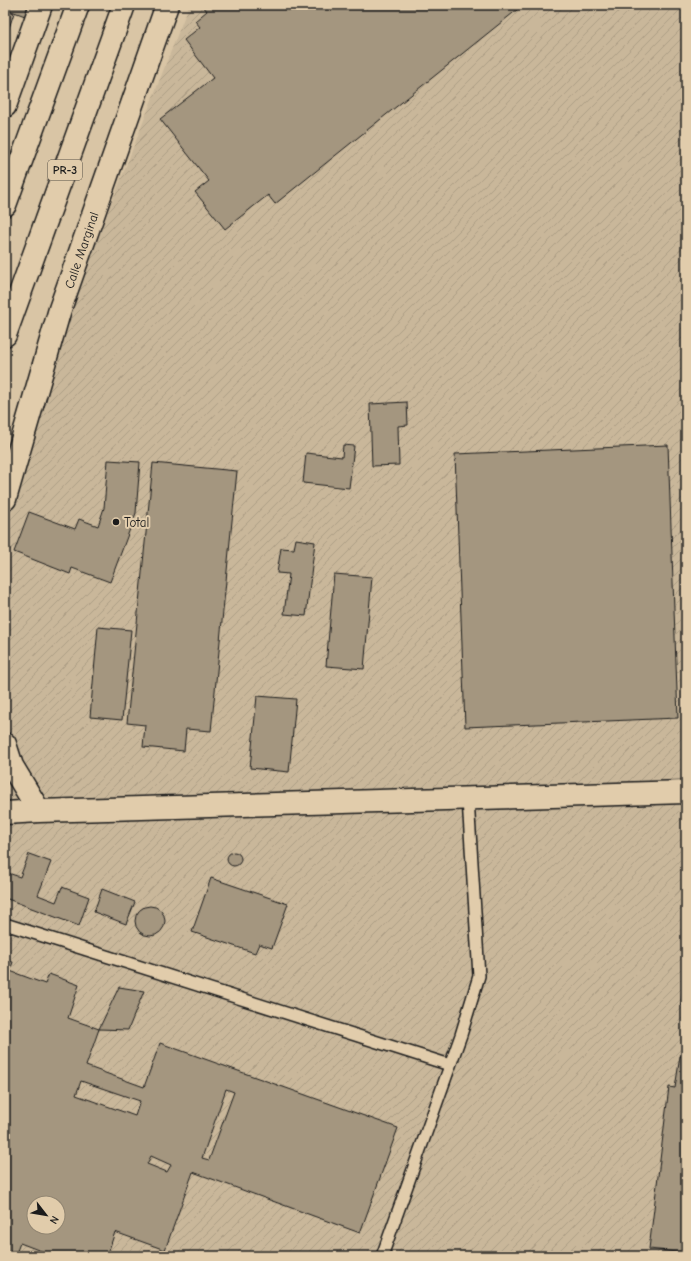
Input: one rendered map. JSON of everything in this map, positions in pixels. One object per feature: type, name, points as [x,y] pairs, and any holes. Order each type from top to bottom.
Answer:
[{"type":"street","points":[[5,106],[41,5]]},
{"type":"street","points":[[5,205],[78,5]]},
{"type":"street","name":"PR-3","points":[[5,335],[124,5]]},
{"type":"street","name":"Calle Marginal","points":[[5,499],[60,309],[167,5]]},
{"type":"street","points":[[5,744],[12,766],[39,811]]},
{"type":"street","points":[[5,813],[686,792]]},
{"type":"lane","points":[[382,1256],[450,1065],[479,976],[468,799]]},
{"type":"lane","points":[[5,924],[450,1065]]},
{"type":"shaded area","points":[[189,5],[686,5],[686,1256],[5,1256],[5,475]]},
{"type":"building","points":[[8,5],[28,5],[25,16],[6,9]]},
{"type":"building","points":[[202,5],[523,5],[275,204],[268,195],[225,229],[195,192],[209,181],[160,119],[213,78],[184,40],[200,27],[195,21],[207,11]]},
{"type":"building","points":[[5,9],[14,13],[5,40]]},
{"type":"building","points":[[407,402],[408,425],[398,426],[399,465],[372,466],[370,404]]},
{"type":"building","points":[[343,445],[354,446],[349,488],[303,483],[306,453],[342,457]]},
{"type":"building","points":[[668,445],[678,718],[465,727],[455,454]]},
{"type":"building","name":"Total","points":[[108,460],[140,462],[136,513],[110,582],[72,568],[70,574],[14,552],[29,512],[75,529],[79,519],[98,526],[104,508]]},
{"type":"building","points":[[153,463],[237,471],[211,731],[186,729],[184,751],[143,747],[145,725],[127,723]]},
{"type":"building","points":[[296,539],[315,542],[306,616],[284,614],[289,574],[277,573],[281,548],[294,549]]},
{"type":"building","points":[[334,574],[372,577],[364,669],[326,666]]},
{"type":"building","points":[[98,627],[131,630],[122,720],[90,717]]},
{"type":"building","points":[[257,696],[296,699],[289,772],[250,768]]},
{"type":"building","points":[[231,852],[237,852],[241,856],[241,862],[237,866],[231,866],[227,862],[227,856]]},
{"type":"building","points":[[29,854],[51,862],[38,895],[56,902],[62,887],[89,897],[79,926],[5,898],[5,872],[20,877]]},
{"type":"building","points":[[211,878],[288,904],[272,948],[259,944],[255,953],[192,932]]},
{"type":"building","points":[[102,889],[135,902],[126,924],[94,912]]},
{"type":"building","points":[[150,906],[161,910],[165,921],[161,932],[150,936],[139,932],[135,921],[139,910]]},
{"type":"building","points":[[5,960],[13,962],[10,971],[45,984],[49,974],[79,985],[68,1018],[99,1029],[86,1066],[144,1087],[160,1043],[398,1128],[360,1233],[193,1172],[165,1250],[115,1232],[107,1256],[54,1256],[20,1243],[15,1256],[5,1256]],"holes":[[[81,1081],[140,1101],[135,1116],[76,1095]],[[226,1089],[234,1092],[209,1160],[202,1158]],[[151,1156],[171,1165],[167,1172],[147,1164]]]},
{"type":"building","points":[[684,978],[686,978],[686,1005],[681,1005]]},
{"type":"building","points":[[119,987],[144,991],[128,1030],[99,1029]]},
{"type":"building","points":[[680,1056],[686,1056],[686,1253],[649,1249],[669,1087],[675,1088]]},
{"type":"place","name":"Total","points":[[116,522]]}]
